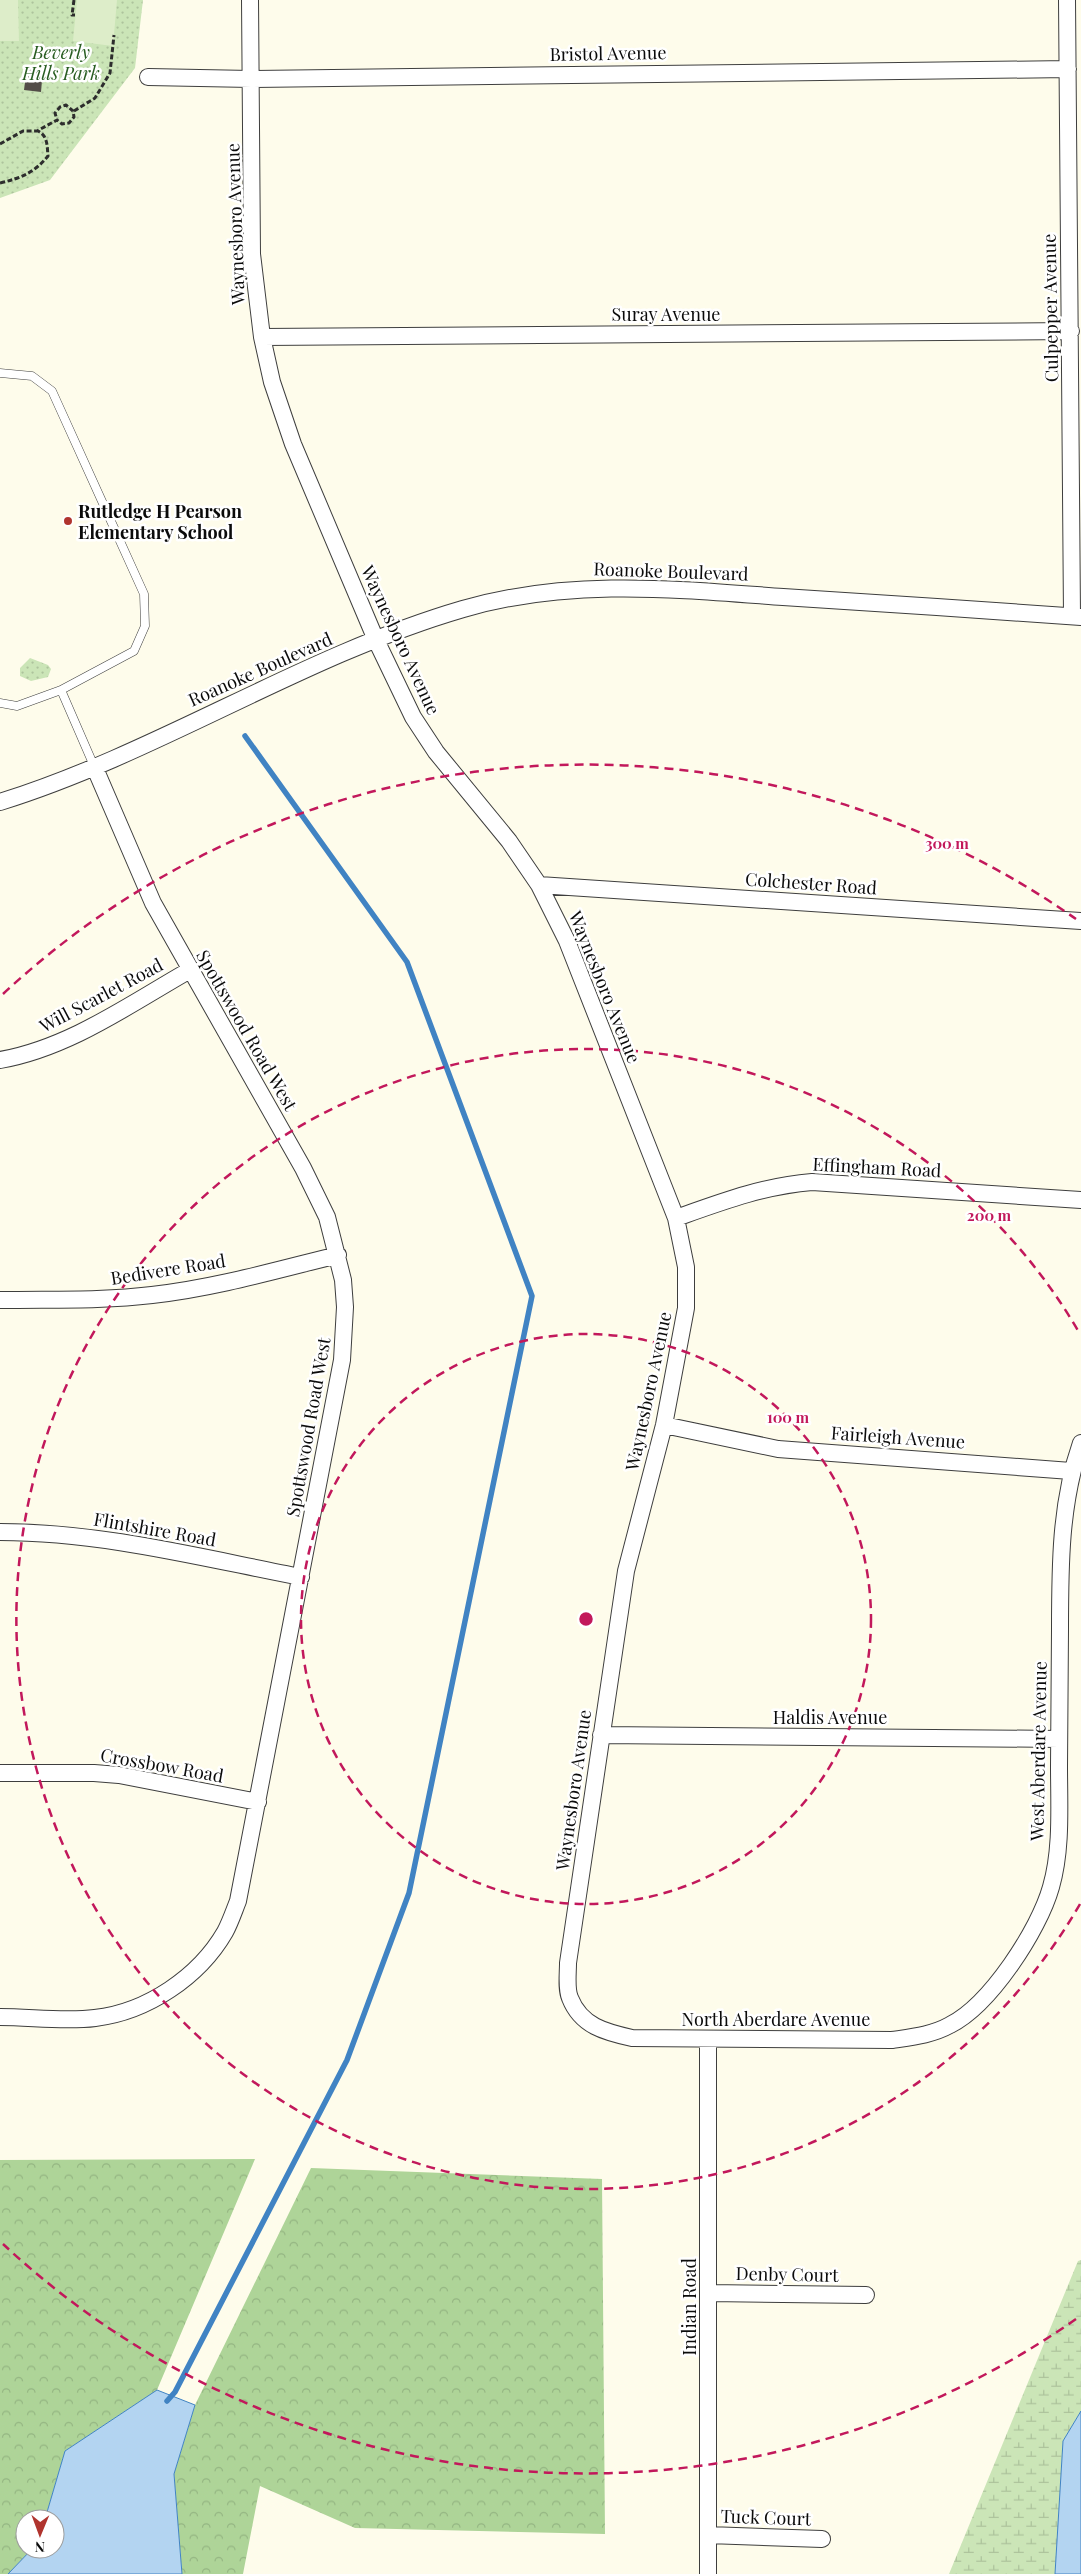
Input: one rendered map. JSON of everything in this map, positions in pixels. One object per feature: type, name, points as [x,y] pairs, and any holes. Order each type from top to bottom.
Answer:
[{"type":"street","name":"Waynesboro Avenue","points":[[250,0],[252,254],[262,338],[272,382],[293,444],[376,640],[413,717],[436,752],[509,840],[539,885],[567,941],[676,1218],[686,1266],[686,1308],[664,1425],[626,1571],[600,1735],[568,1963],[569,1997],[581,2018],[600,2031]]},
{"type":"street","name":"Culpepper Avenue","points":[[1067,0],[1077,617]]},
{"type":"street","name":"Bristol Avenue","points":[[148,77],[251,79],[1068,69]]},
{"type":"street","name":"Suray Avenue","points":[[262,338],[1071,331]]},
{"type":"street","name":"Roanoke Boulevard","points":[[0,802],[94,766],[376,640],[462,609],[501,599],[550,591],[596,587],[637,587],[1077,617]]},
{"type":"street","name":"Spottswood Road West","points":[[0,2017],[95,2018],[126,2011],[159,1996],[183,1980],[207,1958],[225,1932],[238,1900],[342,1360],[345,1307],[338,1255],[327,1217],[303,1168],[153,903],[94,766]]},
{"type":"street","name":"Colchester Road","points":[[539,885],[1081,921]]},
{"type":"street","name":"Will Scarlet Road","points":[[0,1060],[43,1049],[76,1035],[190,970]]},
{"type":"street","name":"Effingham Road","points":[[676,1218],[751,1191],[784,1184],[812,1182],[1081,1200]]},
{"type":"street","name":"Bedivere Road","points":[[0,1300],[99,1299],[153,1296],[207,1286],[338,1255]]},
{"type":"street","name":"Fairleigh Avenue","points":[[664,1425],[778,1449],[1071,1471]]},
{"type":"street","name":"West Aberdare Avenue","points":[[950,2025],[973,2009],[1007,1970],[1034,1928],[1051,1887],[1059,1835],[1060,1577],[1064,1517],[1071,1471],[1081,1442]]},
{"type":"street","name":"Flintshire Road","points":[[0,1532],[74,1535],[301,1577]]},
{"type":"street","name":"Haldis Avenue","points":[[600,1735],[1059,1739]]},
{"type":"street","name":"Crossbow Road","points":[[0,1773],[94,1773],[119,1775],[258,1802]]},
{"type":"street","name":"North Aberdare Avenue","points":[[600,2031],[632,2038],[892,2040],[923,2036],[950,2025]]},
{"type":"street","name":"Indian Road","points":[[708,2039],[708,2574]]},
{"type":"street","name":"Denby Court","points":[[709,2292],[866,2295]]},
{"type":"street","name":"Tuck Court","points":[[708,2535],[822,2539]]},
{"type":"lane","points":[[0,373],[32,376],[52,391],[144,594],[145,626],[134,651],[61,690],[17,706],[0,703]]},
{"type":"lane","points":[[61,690],[94,766]]},
{"type":"path","points":[[74,0],[72,15],[75,16]]},
{"type":"path","points":[[74,112],[95,98],[110,73],[114,35]]},
{"type":"path","points":[[60,106],[70,107],[74,112],[71,122],[62,124],[57,120],[55,113],[60,106]]},
{"type":"path","points":[[37,131],[57,120]]},
{"type":"path","points":[[0,144],[23,131],[37,131],[43,134],[47,144],[48,156],[36,170],[18,179],[0,183]]},
{"type":"green space","name":"Beverly Hills Park","points":[[0,0],[143,0],[135,68],[50,180],[0,198]]},
{"type":"green space","points":[[0,0],[18,0],[19,41],[0,41]]},
{"type":"green space","points":[[77,0],[117,0],[113,46],[73,41]]},
{"type":"green space","points":[[30,658],[48,665],[51,669],[48,677],[31,681],[20,676],[20,668]]},
{"type":"green space","points":[[255,2159],[157,2390],[65,2451],[48,2509],[15,2509],[15,2559],[22,2559],[8,2574],[0,2574],[0,2160]]},
{"type":"green space","points":[[311,2168],[602,2179],[605,2534],[355,2528],[260,2486],[243,2574],[182,2574],[174,2474],[195,2405]]},
{"type":"green space","points":[[1081,2260],[1081,2411],[1063,2441],[1055,2574],[949,2574],[1078,2261]]},
{"type":"water","points":[[157,2390],[195,2405],[174,2474],[182,2574],[8,2574],[22,2559],[65,2559],[65,2509],[48,2509],[65,2451]]},
{"type":"water","points":[[1081,2411],[1081,2574],[1055,2574],[1063,2441]]},
{"type":"building","points":[[27,67],[43,69],[41,92],[24,90]]},
{"type":"waterway","points":[[167,2401],[175,2392],[347,2060],[409,1893],[532,1296],[407,962],[245,736]]},
{"type":"place","name":"Rutledge H Pearson Elementary School","points":[[68,521]]}]
